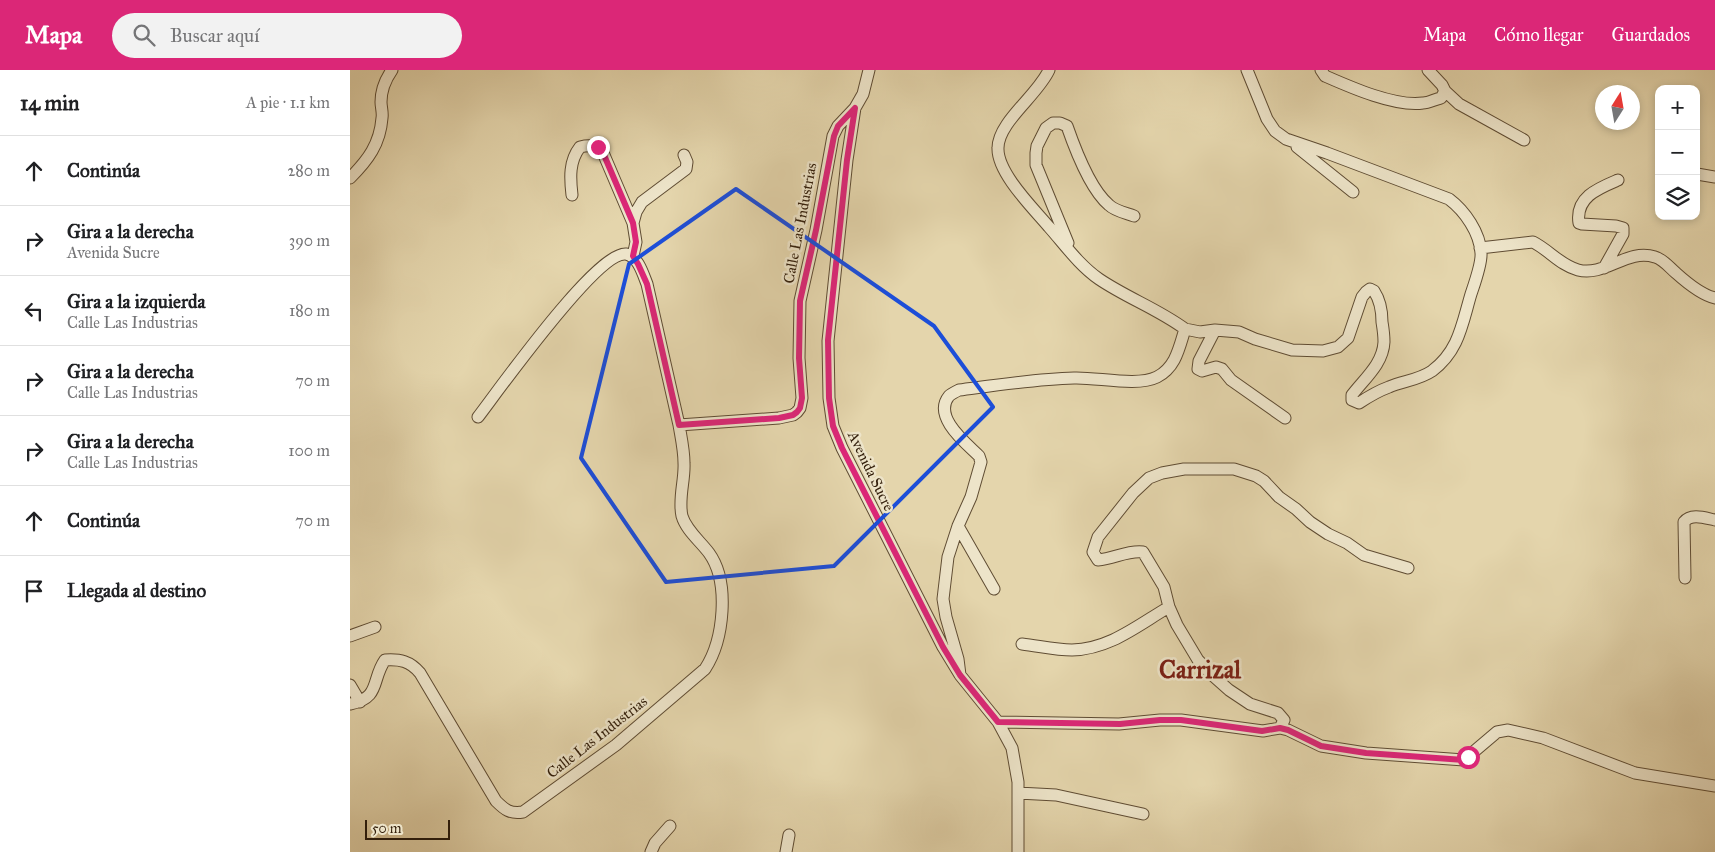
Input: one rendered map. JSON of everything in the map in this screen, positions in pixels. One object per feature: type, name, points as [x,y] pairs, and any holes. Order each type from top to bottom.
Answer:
[{"type":"street","points":[[350,178],[372,154],[383,117],[381,100],[385,81],[392,70]]},
{"type":"street","name":"Avenida Sucre","points":[[869,70],[863,94],[855,108],[847,160],[828,340],[829,398],[833,426],[842,448],[943,647],[960,675],[998,722],[1012,748],[1017,768],[1018,852]]},
{"type":"street","points":[[1049,70],[1037,90],[1011,117],[998,148],[1001,164],[1027,202],[1073,256],[1099,279],[1169,317],[1184,329],[1200,332],[1215,330],[1239,332],[1292,350],[1323,352],[1338,347],[1348,338],[1362,297],[1370,289],[1374,291],[1379,300],[1382,315],[1384,342],[1378,362],[1352,395],[1352,400],[1355,403],[1359,403],[1389,386],[1419,378],[1431,372],[1444,360],[1459,337],[1465,320],[1481,254],[1480,248],[1468,218],[1461,208],[1449,199],[1327,153],[1292,142]]},
{"type":"street","points":[[1247,70],[1267,118],[1275,131],[1292,142],[1353,192]]},
{"type":"street","points":[[1320,70],[1325,76],[1334,80],[1393,101],[1422,104],[1441,98],[1445,91]]},
{"type":"street","points":[[1428,70],[1445,91],[1460,104],[1524,140]]},
{"type":"street","name":"Calle Las Industrias","points":[[679,425],[779,418],[793,415],[800,408],[802,398],[799,358],[800,301],[834,136],[838,126],[855,108]]},
{"type":"street","points":[[1073,256],[1036,165],[1036,146],[1046,128],[1053,123],[1067,126],[1083,166],[1103,199],[1110,207],[1134,216]]},
{"type":"street","points":[[478,417],[548,324],[592,276],[616,256],[625,254],[633,256],[636,242],[633,223],[604,155],[598,147],[589,145],[580,147],[574,157],[570,178],[572,195]]},
{"type":"street","points":[[633,223],[636,212],[642,202],[686,169],[687,162],[684,155]]},
{"type":"street","points":[[1700,174],[1715,177]]},
{"type":"street","points":[[1604,268],[1623,234],[1623,228],[1582,224],[1579,223],[1578,218],[1583,202],[1594,190],[1618,180]]},
{"type":"street","points":[[1480,248],[1532,242],[1540,245],[1567,266],[1594,272],[1621,260],[1640,255],[1656,257],[1678,276],[1710,297],[1715,298]]},
{"type":"street","name":"Calle Las Industrias","points":[[355,703],[370,696],[376,685],[379,669],[385,660],[397,659],[412,664],[420,673],[496,801],[504,810],[514,813],[522,812],[616,745],[705,669],[713,657],[721,628],[721,581],[710,555],[683,519],[680,507],[684,462],[679,425],[647,284],[633,256]]},
{"type":"street","points":[[960,675],[954,641],[946,617],[944,600],[948,556],[971,496],[981,462],[979,456],[948,424],[946,404],[949,396],[960,390],[1058,378],[1091,378],[1135,382],[1156,378],[1169,368],[1175,360],[1184,329]]},
{"type":"street","points":[[1215,330],[1199,361],[1198,369],[1202,371],[1216,367],[1222,369],[1231,380],[1285,418]]},
{"type":"street","points":[[1280,728],[1284,720],[1278,713],[1250,704],[1229,690],[1198,660],[1177,626],[1169,607],[1164,587],[1143,552],[1136,551],[1098,560],[1093,552],[1098,537],[1132,493],[1149,478],[1162,473],[1184,470],[1234,469],[1256,476],[1264,481],[1279,498],[1296,509],[1310,522],[1364,555],[1408,568]]},
{"type":"street","points":[[1685,578],[1684,522],[1692,517],[1715,520]]},
{"type":"street","points":[[958,526],[994,589]]},
{"type":"street","points":[[1022,644],[1071,650],[1103,645],[1117,640],[1169,607]]},
{"type":"street","points":[[350,636],[375,627]]},
{"type":"street","points":[[350,685],[355,703]]},
{"type":"street","points":[[998,722],[1120,724],[1181,720],[1262,731],[1280,728],[1321,746],[1366,753],[1464,760],[1497,732],[1508,730],[1543,738],[1635,773],[1715,786]]},
{"type":"street","points":[[1018,793],[1056,795],[1143,814]]},
{"type":"street","points":[[651,852],[655,843],[670,826]]},
{"type":"street","points":[[786,852],[789,835]]},
{"type":"highlighted area","points":[[736,189],[934,326],[993,407],[834,566],[666,582],[581,458],[629,264]]},
{"type":"district","name":"Carrizal","points":[[1200,669]]},
{"type":"route","points":[[598,147],[604,155],[633,223],[636,242],[633,256],[647,284],[679,425],[779,418],[793,415],[800,408],[802,398],[799,358],[800,301],[834,136],[838,126],[855,108],[847,160],[828,340],[829,398],[833,426],[884,533],[943,647],[960,675],[998,722],[1120,724],[1142,721],[1181,720],[1262,731],[1280,728],[1321,746],[1366,753],[1464,760],[1468,757]]}]
